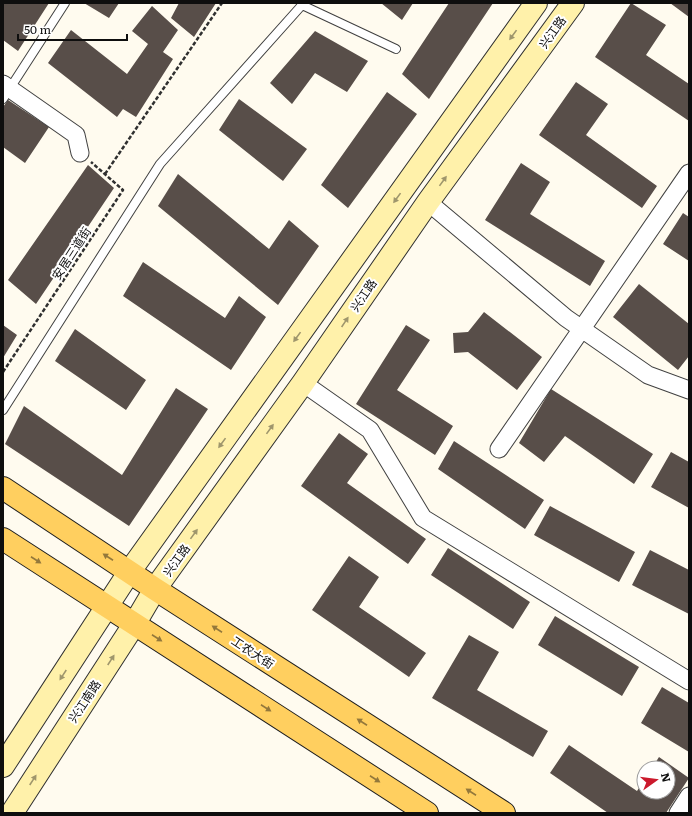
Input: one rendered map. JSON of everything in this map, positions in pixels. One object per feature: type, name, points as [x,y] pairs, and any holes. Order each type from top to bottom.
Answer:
[{"type":"main road","points":[[3,766],[108,607],[130,571],[536,3]]},
{"type":"main road","name":"兴江路","points":[[155,589],[303,383],[428,202],[573,3]]},
{"type":"main road","name":"工农大街","points":[[3,488],[155,589],[504,813]]},
{"type":"main road","points":[[3,539],[427,813]]},
{"type":"main road","name":"兴江南路","points":[[12,813],[135,624],[155,589]]},
{"type":"street","points":[[5,91],[76,135],[80,153]]},
{"type":"street","points":[[499,449],[689,173]]},
{"type":"street","points":[[428,202],[566,318],[648,375],[689,390]]},
{"type":"street","points":[[303,383],[370,430],[423,518],[689,681]]},
{"type":"street","points":[[678,813],[689,796]]},
{"type":"lane","points":[[5,91],[65,3]]},
{"type":"lane","points":[[3,410],[160,164],[301,4],[396,49]]},
{"type":"path","points":[[105,174],[222,3]]},
{"type":"path","name":"安居三道街","points":[[3,372],[123,190],[80,153]]},
{"type":"building","points":[[3,3],[49,3],[18,51],[3,40]]},
{"type":"building","points":[[84,3],[119,3],[109,18]]},
{"type":"building","points":[[179,3],[216,3],[194,37],[171,18]]},
{"type":"building","points":[[381,3],[413,3],[402,20]]},
{"type":"building","points":[[449,3],[493,3],[429,99],[402,74]]},
{"type":"building","points":[[631,3],[666,25],[646,55],[689,84],[689,121],[595,57]]},
{"type":"building","points":[[670,3],[689,3],[689,17]]},
{"type":"building","points":[[152,6],[178,30],[163,52],[173,59],[136,117],[123,109],[117,117],[48,63],[71,30],[127,74],[148,44],[132,31]]},
{"type":"building","points":[[315,31],[368,61],[347,92],[315,73],[292,104],[270,83]]},
{"type":"building","points":[[576,82],[608,104],[586,135],[657,186],[642,208],[539,135]]},
{"type":"building","points":[[387,92],[417,114],[348,208],[321,185]]},
{"type":"building","points":[[239,99],[307,149],[283,181],[219,130]]},
{"type":"building","points":[[8,100],[49,127],[25,163],[3,147],[3,107]]},
{"type":"building","points":[[521,163],[550,182],[530,214],[605,261],[590,286],[485,220]]},
{"type":"building","points":[[88,165],[114,188],[36,304],[8,280]]},
{"type":"building","points":[[178,174],[269,249],[289,220],[319,246],[278,305],[158,206]]},
{"type":"building","points":[[683,213],[689,217],[689,261],[663,244]]},
{"type":"building","points":[[143,262],[225,318],[239,296],[266,317],[231,370],[123,296]]},
{"type":"building","points":[[639,284],[689,324],[689,356],[678,370],[613,317]]},
{"type":"building","points":[[484,312],[542,357],[517,390],[468,352],[454,353],[453,333],[468,332]]},
{"type":"building","points":[[3,325],[17,335],[3,358]]},
{"type":"building","points":[[406,325],[430,340],[397,390],[453,426],[435,455],[356,404]]},
{"type":"building","points":[[75,329],[146,380],[126,410],[55,361]]},
{"type":"building","points":[[176,388],[208,409],[129,526],[5,444],[24,406],[122,475]]},
{"type":"building","points":[[551,389],[653,454],[634,484],[565,436],[544,462],[519,443]]},
{"type":"building","points":[[339,433],[368,454],[347,483],[426,539],[408,564],[301,486]]},
{"type":"building","points":[[454,441],[544,500],[525,529],[438,469]]},
{"type":"building","points":[[671,452],[689,462],[689,508],[651,487]]},
{"type":"building","points":[[550,506],[635,552],[619,582],[534,535]]},
{"type":"building","points":[[448,548],[530,602],[513,629],[431,575]]},
{"type":"building","points":[[650,550],[689,570],[689,614],[632,585]]},
{"type":"building","points":[[349,556],[379,577],[359,607],[426,653],[409,677],[312,610]]},
{"type":"building","points":[[555,616],[639,667],[622,696],[538,645]]},
{"type":"building","points":[[469,635],[499,652],[477,690],[548,731],[533,757],[432,698]]},
{"type":"building","points":[[662,687],[689,703],[689,752],[641,723]]},
{"type":"building","points":[[569,745],[636,790],[636,800],[675,800],[666,813],[608,813],[550,773]]},
{"type":"building","points":[[676,769],[689,778],[676,798]]}]
